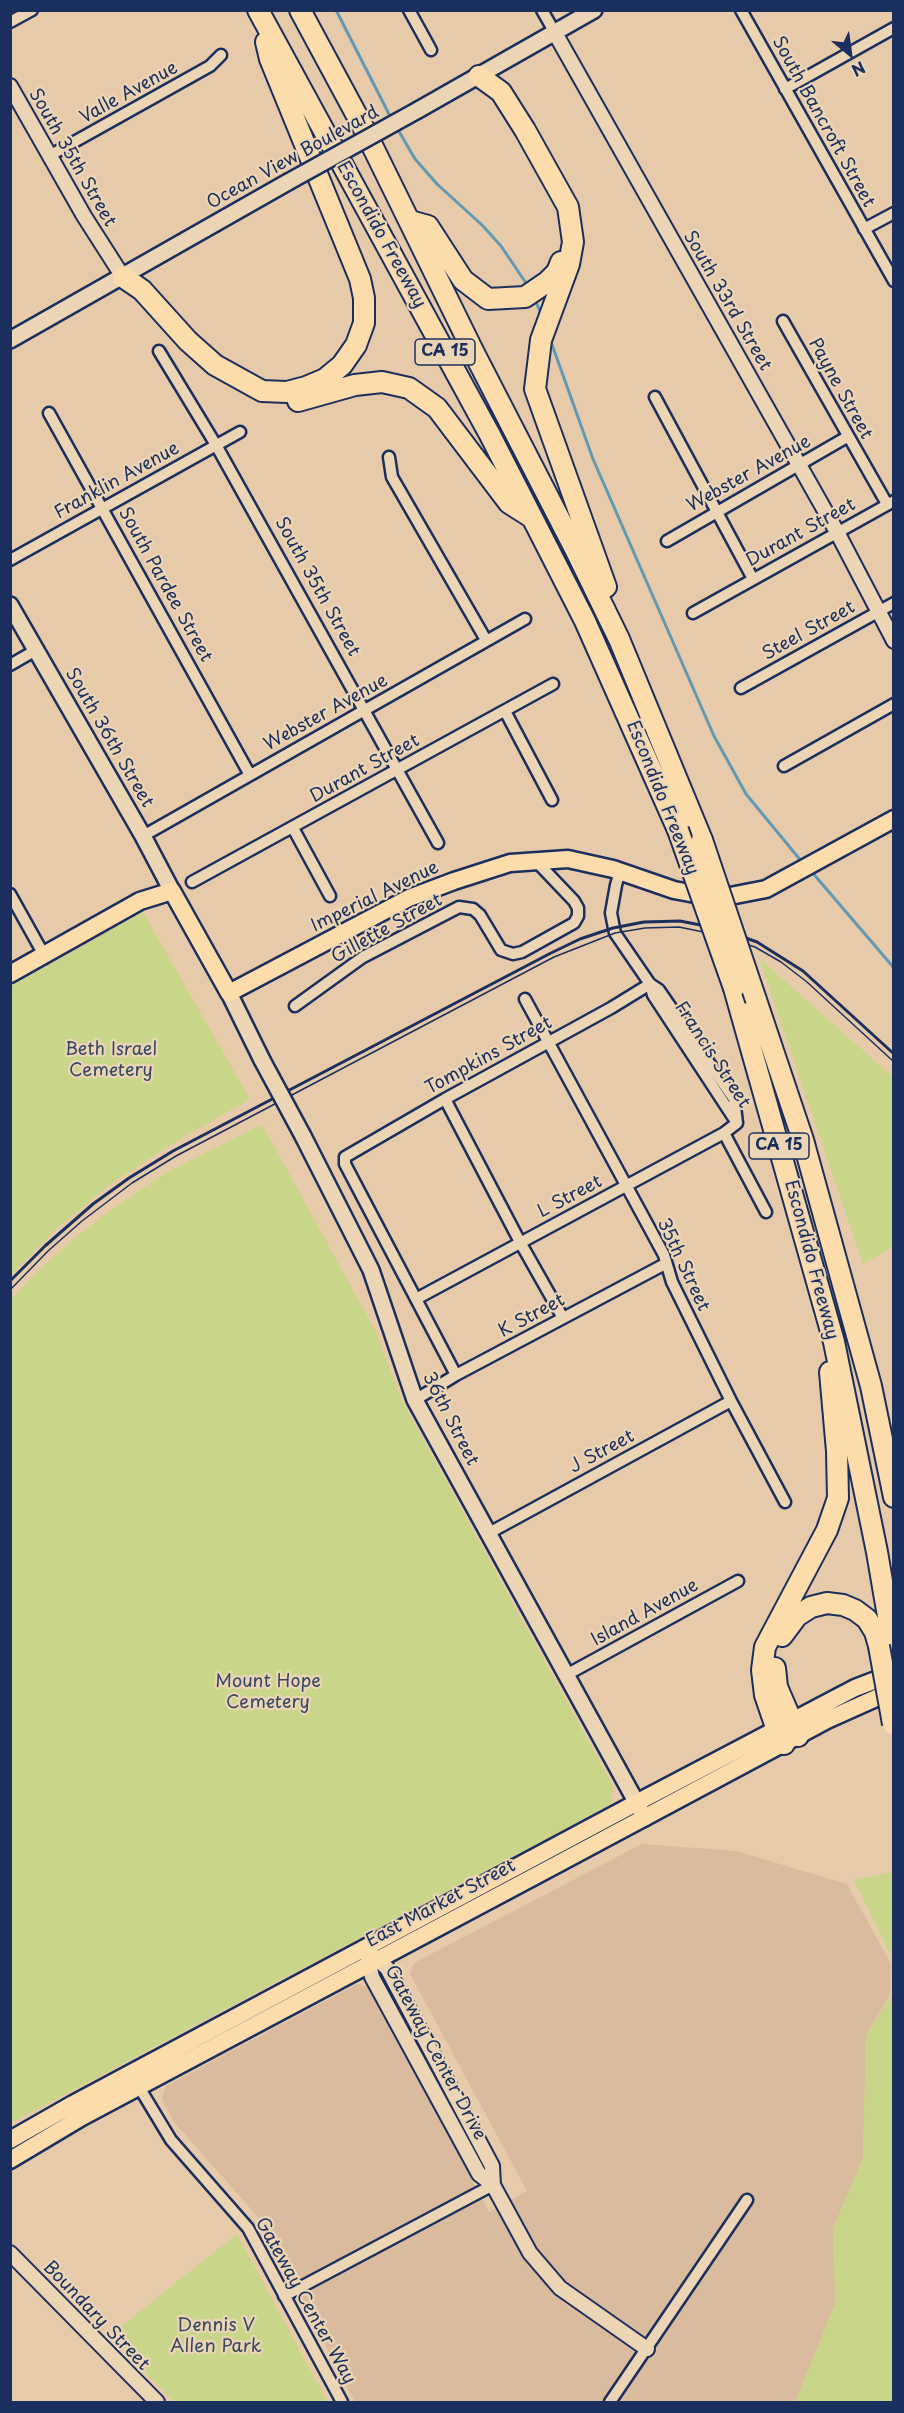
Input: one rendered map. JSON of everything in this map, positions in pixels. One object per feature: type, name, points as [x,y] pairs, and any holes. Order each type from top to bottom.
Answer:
[{"type":"highway","points":[[123,277],[142,290],[188,341],[215,365],[262,391],[287,392],[325,379],[342,365],[356,345],[364,323],[364,298],[360,279],[270,59],[258,10]]},
{"type":"highway","name":"Escondido Freeway","points":[[258,10],[474,406],[593,637],[678,830],[734,988],[824,1304],[847,1399],[873,1530],[888,1646]]},
{"type":"highway","name":"Escondido Freeway","points":[[300,10],[362,125],[472,351],[575,549],[618,639],[702,840],[803,1140],[871,1386],[894,1497]]},
{"type":"highway","points":[[479,76],[496,98],[560,214],[566,248],[551,290],[541,340],[535,388],[611,601],[618,639]]},
{"type":"highway","points":[[410,222],[428,226],[463,280],[488,299],[525,297],[551,290]]},
{"type":"highway","points":[[123,277],[131,296],[184,354],[206,373],[258,400],[284,402],[302,400],[355,385],[382,382],[409,388],[437,408],[509,503],[531,517]]},
{"type":"highway","points":[[788,1733],[764,1687],[762,1670],[765,1647],[827,1530],[838,1498],[837,1451],[824,1304]]},
{"type":"highway","points":[[871,1386],[886,1402],[894,1423]]},
{"type":"highway","points":[[788,1733],[775,1674],[780,1640],[787,1627],[797,1616],[811,1607],[827,1603],[843,1605],[855,1610],[867,1619],[888,1646],[893,1726]]},
{"type":"main road","name":"Ocean View Boulevard","points":[[10,340],[594,10]]},
{"type":"main road","name":"South 36th Street","points":[[10,605],[143,836],[172,891]]},
{"type":"main road","name":"Imperial Avenue","points":[[229,993],[410,898],[510,864],[535,860],[568,859],[620,871],[674,890],[725,897],[766,889],[894,819]]},
{"type":"main road","points":[[10,974],[140,901],[172,891],[229,993]]},
{"type":"main road","name":"36th Street","points":[[229,993],[371,1270],[415,1400],[568,1674],[645,1818]]},
{"type":"main road","name":"East Market Street","points":[[10,2140],[55,2114],[135,2080],[645,1818],[788,1733],[855,1688],[894,1673]]},
{"type":"main road","name":"East Market Street","points":[[371,1957],[638,1802],[788,1733],[894,1690]]},
{"type":"main road","name":"East Market Street","points":[[10,2160],[82,2117],[135,2080]]},
{"type":"main road","points":[[10,2149],[37,2132],[55,2114]]},
{"type":"street","points":[[10,22],[32,10]]},
{"type":"street","points":[[409,10],[431,50]]},
{"type":"street","name":"South 33rd Street","points":[[542,10],[837,532],[894,640]]},
{"type":"street","name":"South Bancroft Street","points":[[741,10],[894,281]]},
{"type":"street","points":[[785,89],[894,28]]},
{"type":"street","name":"Valle Avenue","points":[[50,156],[210,66],[222,55]]},
{"type":"street","name":"South 35th Street","points":[[10,86],[90,226],[123,277]]},
{"type":"street","points":[[864,229],[894,213]]},
{"type":"street","name":"Payne Street","points":[[783,321],[847,437],[890,503]]},
{"type":"street","name":"South 35th Street","points":[[159,351],[216,445],[438,843]]},
{"type":"street","points":[[655,397],[753,579]]},
{"type":"street","name":"South Pardee Street","points":[[49,412],[250,775]]},
{"type":"street","name":"Franklin Avenue","points":[[10,560],[240,432]]},
{"type":"street","name":"Webster Avenue","points":[[667,541],[715,511],[847,437]]},
{"type":"street","points":[[389,457],[392,477],[486,640]]},
{"type":"street","name":"Durant Street","points":[[693,613],[890,503]]},
{"type":"street","name":"Steel Street","points":[[741,688],[894,603]]},
{"type":"street","name":"Webster Avenue","points":[[143,836],[525,619]]},
{"type":"street","points":[[10,664],[36,650]]},
{"type":"street","name":"Durant Street","points":[[192,882],[553,684]]},
{"type":"street","points":[[784,766],[894,704]]},
{"type":"street","points":[[505,711],[552,801]]},
{"type":"street","points":[[293,828],[330,896]]},
{"type":"street","name":"Gillette Street","points":[[295,1006],[363,957],[459,908],[472,909],[480,915],[501,950],[513,954],[522,952],[574,923],[578,916],[578,908],[535,860]]},
{"type":"street","name":"Francis Street","points":[[620,871],[615,885],[611,913],[613,928],[650,984],[659,990],[734,1099],[737,1123]]},
{"type":"street","points":[[10,894],[44,955]]},
{"type":"street","name":"Tompkins Street","points":[[345,1157],[650,984]]},
{"type":"street","name":"35th Street","points":[[525,999],[664,1255],[672,1282],[784,1502]]},
{"type":"street","points":[[445,1099],[520,1242],[563,1318]]},
{"type":"street","name":"L Street","points":[[416,1299],[724,1133],[737,1123]]},
{"type":"street","name":"Francis Street","points":[[724,1133],[766,1212]]},
{"type":"street","name":"36th Street","points":[[345,1157],[345,1164],[456,1375]]},
{"type":"street","name":"K Street","points":[[415,1400],[456,1375],[665,1264]]},
{"type":"street","name":"J Street","points":[[489,1533],[731,1401]]},
{"type":"street","name":"Island Avenue","points":[[568,1674],[738,1581]]},
{"type":"street","name":"Gateway Center Drive","points":[[371,1957],[372,1977],[478,2174],[493,2185],[530,2253],[560,2288],[647,2349]]},
{"type":"street","name":"Gateway Center Way","points":[[135,2080],[171,2140],[248,2228],[342,2403]]},
{"type":"street","points":[[284,2296],[493,2185]]},
{"type":"street","points":[[610,2403],[747,2200]]},
{"type":"street","name":"Boundary Street","points":[[10,2253],[157,2403]]},
{"type":"shaded area","points":[[642,1844],[736,1851],[847,1884],[891,1964],[890,1995],[866,2035],[863,2157],[833,2229],[835,2304],[795,2402],[355,2402],[258,2217],[174,2122],[162,2099],[166,2086],[357,1984],[370,1987],[489,2212],[527,2191],[410,1974],[414,1963]]},
{"type":"green space","name":"Beth Israel Cemetery","points":[[143,912],[250,1099],[172,1144],[112,1183],[57,1228],[11,1275],[11,986]]},
{"type":"green space","points":[[759,958],[893,1077],[893,1247],[863,1264]]},
{"type":"green space","name":"Mount Hope Cemetery","points":[[262,1124],[376,1332],[401,1399],[613,1786],[611,1804],[11,2123],[11,1300],[73,1239],[119,1204],[165,1173]]},
{"type":"green space","points":[[894,1872],[893,1960],[854,1880]]},
{"type":"green space","points":[[893,1993],[893,2402],[795,2402],[835,2304],[833,2229],[863,2157],[866,2035]]},
{"type":"green space","name":"Dennis V Allen Park","points":[[237,2234],[328,2402],[174,2402],[109,2336]]},
{"type":"waterway","points":[[336,10],[392,120]]},
{"type":"waterway","points":[[397,128],[415,159],[437,184],[482,225],[501,246],[528,286]]},
{"type":"waterway","points":[[535,300],[542,316]]},
{"type":"waterway","points":[[550,339],[593,459],[714,736],[746,794],[802,862]]},
{"type":"waterway","points":[[811,871],[894,968]]},
{"type":"tram line","points":[[10,1290],[48,1251],[82,1221],[132,1183],[176,1156],[554,957],[615,933],[645,928],[679,927],[718,935],[755,947],[781,962],[807,982],[894,1062]]},
{"type":"railway","points":[[10,1281],[45,1246],[93,1204],[173,1151],[551,953],[580,939],[613,928],[644,922],[680,921],[721,929],[757,942],[803,971],[894,1054]]}]
